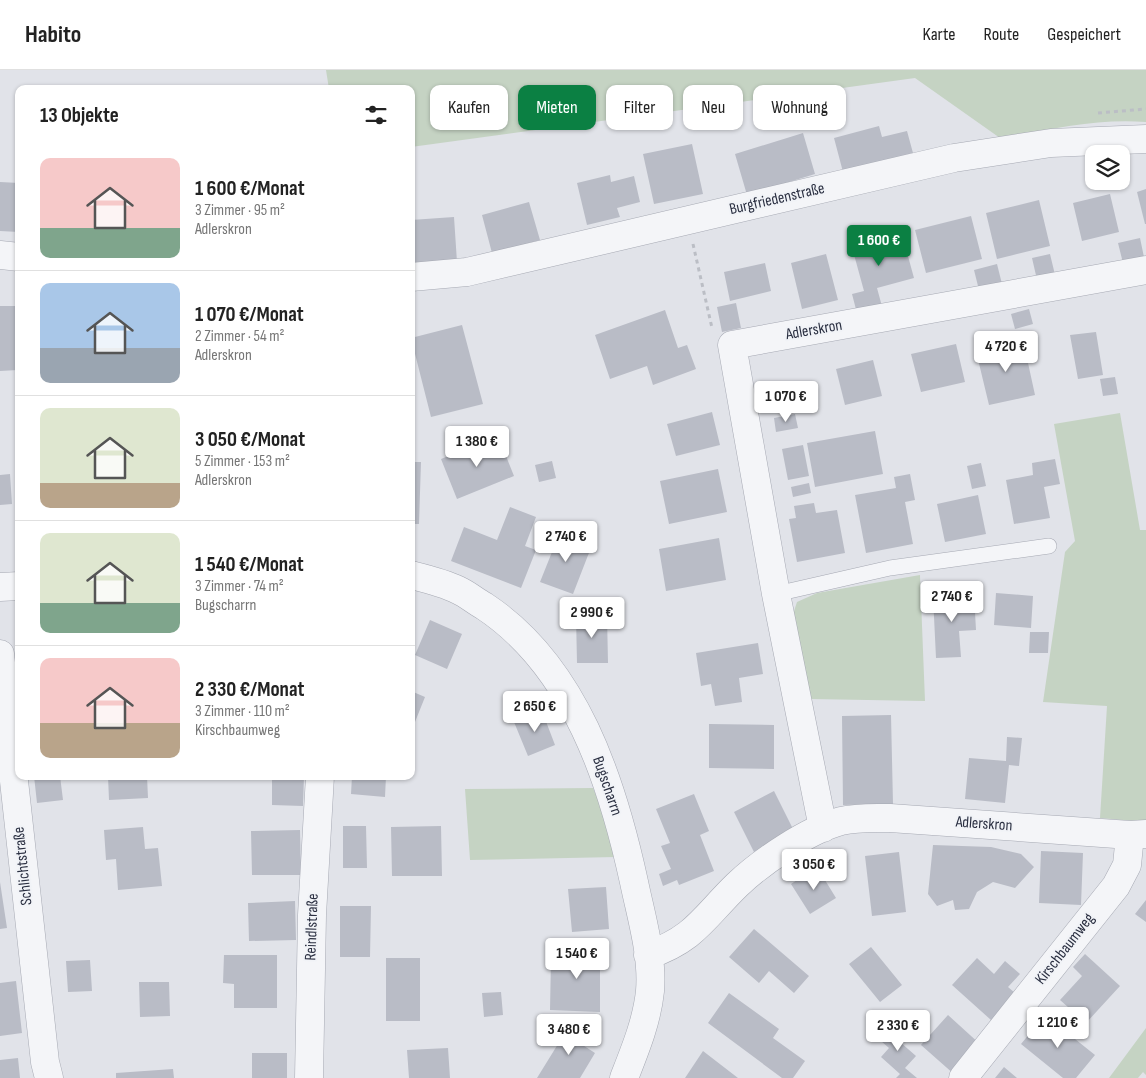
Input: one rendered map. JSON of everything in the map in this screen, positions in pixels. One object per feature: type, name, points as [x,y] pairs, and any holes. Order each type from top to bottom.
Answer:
[{"type":"street","name":"Burgfriedenstraße","points":[[415,277],[467,272],[954,158],[1051,143],[1146,139]]},
{"type":"street","points":[[0,256],[15,256]]},
{"type":"street","name":"Adlerskron","points":[[823,828],[776,594],[732,345],[1146,270]]},
{"type":"street","name":"Bugscharrn","points":[[415,576],[459,590],[502,618],[534,650],[560,686],[599,760],[627,852],[648,955],[650,990],[624,1078]]},
{"type":"street","points":[[0,587],[15,586]]},
{"type":"street","name":"Schlichtstraße","points":[[0,654],[45,1062],[49,1078]]},
{"type":"street","name":"Reindlstraße","points":[[309,1078],[312,915],[320,780]]},
{"type":"street","name":"Adlerskron","points":[[648,955],[683,940],[696,930],[751,873],[823,828],[848,820],[890,818],[1138,835]]},
{"type":"street","name":"Kirschbaumweg","points":[[963,1078],[1116,886],[1127,865],[1138,835]]},
{"type":"lane","points":[[776,594],[890,568],[1049,546]]},
{"type":"path","points":[[692,239],[713,336]]},
{"type":"green space","points":[[326,70],[1146,70],[1146,122],[1091,123],[1000,138],[915,78],[846,87],[846,85],[753,85],[753,100],[743,102],[743,85],[683,85],[683,110],[673,111],[673,85],[606,85],[606,120],[596,122],[596,85],[518,85],[518,130],[535,130],[415,146],[415,85],[328,85]]},
{"type":"green space","points":[[1120,413],[1140,530],[1146,530],[1146,822],[1100,818],[1107,706],[1043,702],[1065,552],[1075,541],[1054,424]]},
{"type":"green space","points":[[920,575],[925,701],[810,699],[792,617],[797,602],[817,593]]},
{"type":"green space","points":[[593,788],[607,821],[616,857],[470,860],[465,789]]},
{"type":"green space","points":[[1146,1028],[1146,1075],[1143,1072],[1138,1078],[1109,1078]]},
{"type":"building","points":[[879,126],[882,137],[907,131],[913,153],[843,172],[834,138]]},
{"type":"building","points":[[803,133],[815,174],[747,195],[735,154]]},
{"type":"building","points":[[692,144],[703,194],[654,204],[643,154]]},
{"type":"building","points":[[610,175],[611,182],[634,176],[640,202],[617,208],[620,217],[587,225],[577,183]]},
{"type":"building","points":[[0,182],[15,183],[15,232],[0,231]]},
{"type":"building","points":[[1146,189],[1146,224],[1145,224],[1137,192]]},
{"type":"building","points":[[1110,194],[1119,232],[1082,241],[1073,203]]},
{"type":"building","points":[[1039,200],[1050,246],[997,259],[986,213]]},
{"type":"building","points":[[529,202],[540,240],[492,253],[482,215]]},
{"type":"building","points":[[971,216],[982,259],[926,273],[915,230]]},
{"type":"building","points":[[454,217],[457,262],[415,265],[415,220]]},
{"type":"building","points":[[900,227],[914,278],[877,288],[883,310],[858,317],[852,294],[864,291],[850,240]]},
{"type":"building","points":[[1140,238],[1145,262],[1124,267],[1118,243]]},
{"type":"building","points":[[826,254],[838,300],[802,309],[791,263]]},
{"type":"building","points":[[1050,254],[1056,279],[1038,284],[1032,258]]},
{"type":"building","points":[[765,263],[771,291],[730,301],[724,272]]},
{"type":"building","points":[[997,264],[1003,288],[980,294],[974,270]]},
{"type":"building","points":[[736,303],[741,328],[722,332],[717,307]]},
{"type":"building","points":[[0,306],[15,306],[15,370],[0,371]]},
{"type":"building","points":[[1029,309],[1033,324],[1015,329],[1011,314]]},
{"type":"building","points":[[665,310],[678,348],[687,345],[696,369],[653,385],[647,366],[610,379],[595,335]]},
{"type":"building","points":[[462,325],[483,404],[431,417],[415,354],[415,337]]},
{"type":"building","points":[[1096,332],[1103,375],[1078,379],[1070,335]]},
{"type":"building","points":[[1023,340],[1035,395],[989,405],[976,351]]},
{"type":"building","points":[[956,344],[965,382],[921,392],[911,354]]},
{"type":"building","points":[[873,360],[882,396],[845,405],[836,369]]},
{"type":"building","points":[[1115,377],[1118,394],[1103,396],[1100,379]]},
{"type":"building","points":[[712,412],[720,445],[676,456],[667,424]]},
{"type":"building","points":[[795,414],[798,428],[776,432],[774,418]]},
{"type":"building","points":[[875,431],[883,474],[815,487],[807,443]]},
{"type":"building","points":[[498,436],[514,476],[457,499],[441,459]]},
{"type":"building","points":[[803,445],[809,476],[788,480],[782,449]]},
{"type":"building","points":[[1055,459],[1060,484],[1044,487],[1050,518],[1014,524],[1006,480],[1033,475],[1032,463]]},
{"type":"building","points":[[552,461],[556,478],[539,482],[535,465]]},
{"type":"building","points":[[415,462],[421,462],[419,524],[415,524]]},
{"type":"building","points":[[981,463],[986,486],[972,489],[967,466]]},
{"type":"building","points":[[718,469],[727,512],[669,524],[660,481]]},
{"type":"building","points":[[10,474],[12,504],[0,505],[0,475]]},
{"type":"building","points":[[910,474],[915,500],[905,502],[913,544],[866,553],[855,495],[896,488],[894,477]]},
{"type":"building","points":[[809,483],[811,493],[793,497],[791,487]]},
{"type":"building","points":[[978,495],[986,534],[945,542],[937,504]]},
{"type":"building","points":[[814,503],[816,513],[837,510],[845,553],[797,562],[789,519],[796,518],[794,506]]},
{"type":"building","points":[[510,507],[536,517],[525,546],[536,550],[521,588],[451,561],[464,527],[497,540]]},
{"type":"building","points":[[560,532],[592,545],[573,594],[540,582]]},
{"type":"building","points":[[719,538],[726,580],[666,591],[659,549]]},
{"type":"building","points":[[996,593],[1033,596],[1031,628],[994,625]]},
{"type":"building","points":[[974,594],[976,630],[959,631],[961,657],[936,658],[933,596]]},
{"type":"building","points":[[607,615],[608,663],[577,663],[576,616]]},
{"type":"building","points":[[430,620],[462,634],[447,669],[415,655]]},
{"type":"building","points":[[1030,632],[1049,632],[1048,653],[1029,653]]},
{"type":"building","points":[[758,643],[763,674],[739,678],[742,702],[715,706],[711,684],[701,686],[696,653]]},
{"type":"building","points":[[415,693],[425,697],[415,722]]},
{"type":"building","points":[[542,711],[555,745],[528,756],[514,722]]},
{"type":"building","points":[[891,715],[893,804],[843,805],[842,716]]},
{"type":"building","points":[[709,724],[774,725],[774,769],[709,768]]},
{"type":"building","points":[[1007,737],[1022,738],[1019,766],[1009,765],[1005,803],[965,799],[969,758],[1006,761]]},
{"type":"building","points":[[34,780],[60,780],[63,800],[37,803]]},
{"type":"building","points":[[108,780],[147,780],[148,798],[109,800]]},
{"type":"building","points":[[272,780],[304,780],[303,806],[272,805]]},
{"type":"building","points":[[352,780],[386,780],[385,797],[351,794]]},
{"type":"building","points":[[774,791],[794,831],[754,852],[734,812]]},
{"type":"building","points":[[694,794],[709,831],[700,835],[714,871],[679,885],[677,880],[663,886],[659,874],[671,869],[661,846],[670,843],[656,809]]},
{"type":"building","points":[[343,826],[366,826],[367,868],[343,868]]},
{"type":"building","points":[[441,826],[442,876],[392,876],[391,827]]},
{"type":"building","points":[[143,827],[145,849],[158,848],[162,886],[118,890],[116,859],[106,860],[104,830]]},
{"type":"building","points":[[300,830],[301,875],[252,875],[251,831]]},
{"type":"building","points":[[933,845],[991,847],[1021,854],[1034,867],[1015,888],[993,882],[977,892],[969,909],[955,910],[953,900],[937,906],[928,894]]},
{"type":"building","points":[[1041,851],[1083,853],[1081,905],[1039,903]]},
{"type":"building","points":[[899,852],[906,912],[872,916],[865,856]]},
{"type":"building","points":[[817,867],[836,898],[810,914],[791,884]]},
{"type":"building","points":[[0,882],[7,928],[0,929]]},
{"type":"building","points":[[606,887],[609,929],[572,932],[568,889]]},
{"type":"building","points":[[1146,900],[1146,922],[1135,914]]},
{"type":"building","points":[[295,901],[296,940],[249,941],[248,903]]},
{"type":"building","points":[[340,906],[371,906],[370,957],[340,957]]},
{"type":"building","points":[[754,929],[809,976],[794,993],[769,971],[759,983],[729,957]]},
{"type":"building","points":[[600,940],[600,1012],[550,1010],[551,959],[576,960],[575,941]]},
{"type":"building","points":[[871,947],[902,985],[880,1002],[849,964]]},
{"type":"building","points":[[1085,954],[1120,986],[1086,1023],[1060,1000],[1082,976],[1073,967]]},
{"type":"building","points":[[224,955],[277,955],[277,1008],[234,1008],[234,984],[223,983]]},
{"type":"building","points":[[386,958],[420,958],[420,1021],[386,1021]]},
{"type":"building","points":[[977,958],[994,974],[1005,961],[1020,974],[1008,987],[1015,993],[991,1020],[952,985]]},
{"type":"building","points":[[90,960],[92,991],[68,992],[66,961]]},
{"type":"building","points":[[16,981],[22,1033],[0,1036],[0,983]]},
{"type":"building","points":[[139,982],[169,982],[170,1016],[140,1017]]},
{"type":"building","points":[[501,992],[503,1015],[484,1017],[482,993]]},
{"type":"building","points":[[729,993],[779,1029],[773,1038],[805,1061],[793,1078],[782,1078],[708,1023]]},
{"type":"building","points":[[948,1015],[981,1045],[955,1075],[921,1045]]},
{"type":"building","points":[[1045,1015],[1095,1055],[1076,1078],[1063,1078],[1021,1044]]},
{"type":"building","points":[[571,1023],[588,1033],[581,1044],[595,1053],[580,1078],[537,1078]]},
{"type":"building","points":[[897,1023],[908,1033],[900,1042],[916,1056],[905,1068],[917,1078],[896,1078],[900,1074],[881,1057],[889,1048],[881,1041]]},
{"type":"building","points":[[448,1048],[450,1078],[409,1078],[407,1050]]},
{"type":"building","points":[[703,1051],[738,1078],[685,1078]]},
{"type":"building","points":[[252,1053],[287,1053],[287,1078],[252,1078]]},
{"type":"building","points":[[18,1058],[20,1078],[0,1078],[0,1060]]},
{"type":"building","points":[[1004,1067],[1017,1078],[995,1078]]},
{"type":"building","points":[[173,1069],[174,1078],[116,1078],[116,1073]]}]
